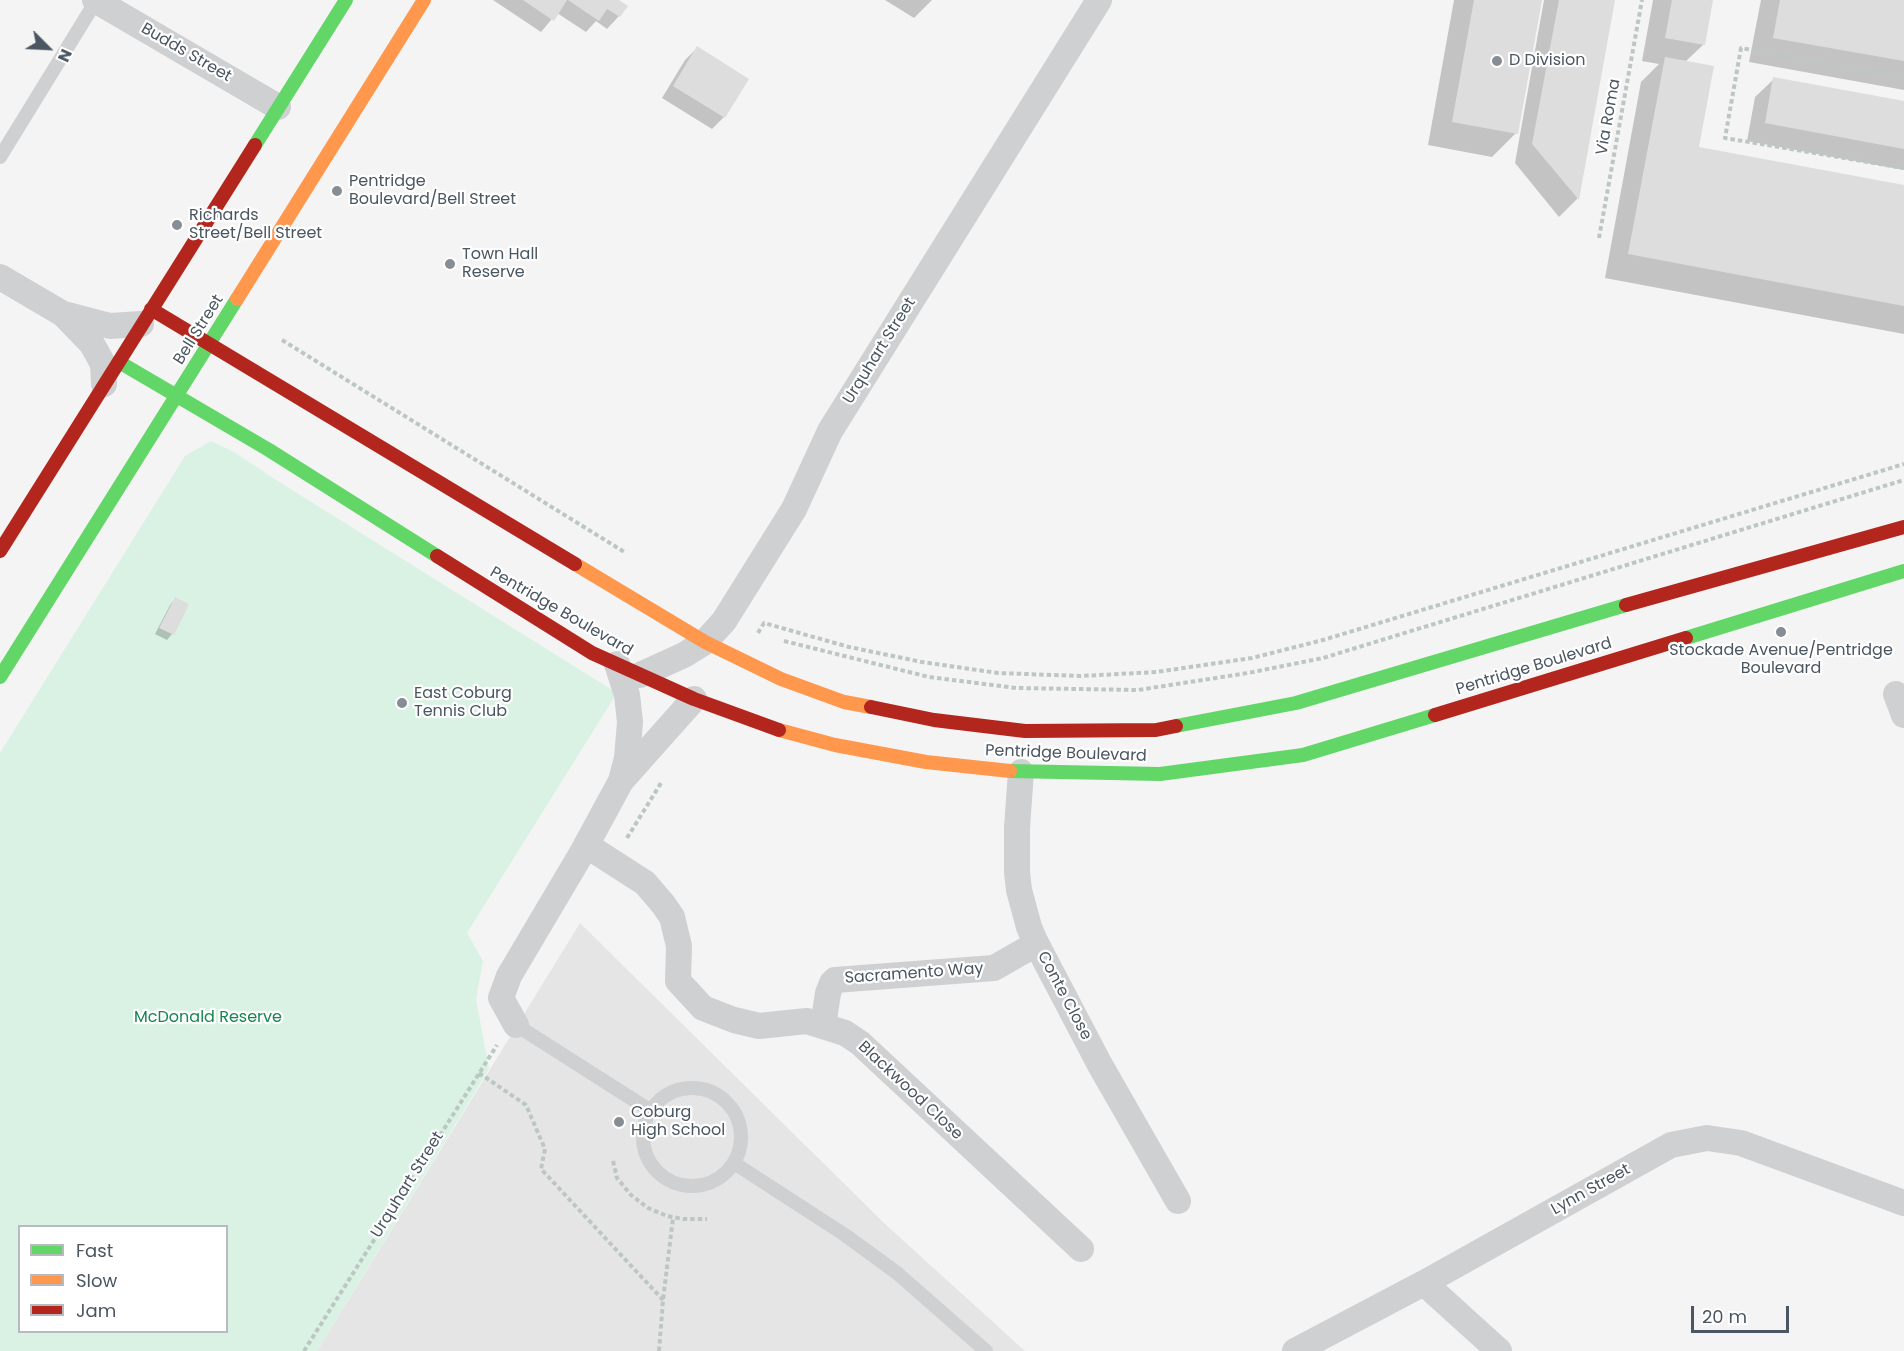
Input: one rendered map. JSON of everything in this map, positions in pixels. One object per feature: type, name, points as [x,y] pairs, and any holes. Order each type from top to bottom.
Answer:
[{"type":"main road","points":[[0,551],[346,0]]},
{"type":"main road","name":"Bell Street","points":[[0,676],[424,0]]},
{"type":"main road","name":"Pentridge Boulevard","points":[[146,316],[210,343],[450,490],[705,642],[740,660],[781,679],[844,702],[1025,736],[1156,735],[1296,703],[1672,591],[1904,527]]},
{"type":"main road","name":"Pentridge Boulevard","points":[[119,362],[269,450],[582,647],[628,670],[694,699],[771,728],[835,745],[926,762],[1022,767],[1160,769],[1303,755],[1684,633],[1904,571]]},
{"type":"main road","points":[[1672,591],[1678,609]]},
{"type":"street","name":"Budds Street","points":[[95,0],[278,107]]},
{"type":"street","name":"Urquhart Street","points":[[628,670],[684,655],[705,642],[724,621],[794,509],[830,431],[1099,0]]},
{"type":"street","points":[[0,277],[63,314],[92,344],[102,364],[104,384]]},
{"type":"street","points":[[63,314],[110,326],[146,316]]},
{"type":"street","points":[[621,781],[627,758],[630,723],[627,694],[628,670]]},
{"type":"street","points":[[514,1022],[501,998],[509,976],[621,781],[694,699]]},
{"type":"street","name":"Conte Close","points":[[1022,767],[1017,827],[1017,872],[1019,890],[1029,927],[1100,1065],[1178,1201]]},
{"type":"street","name":"Blackwood Close","points":[[586,845],[645,883],[672,917],[678,946],[678,981],[703,1008],[734,1020],[759,1026],[807,1022],[845,1033],[860,1043],[1081,1249]]},
{"type":"street","name":"Sacramento Way","points":[[823,1026],[828,993],[835,980],[994,968],[1036,944]]},
{"type":"street","name":"Lynn Street","points":[[1294,1351],[1424,1283],[1671,1145],[1707,1138],[1741,1143],[1904,1203]]},
{"type":"street","points":[[1424,1283],[1499,1351]]},
{"type":"lane","points":[[0,157],[95,0]]},
{"type":"lane","points":[[514,1022],[651,1111]]},
{"type":"lane","points":[[693,1088],[708,1090],[722,1097],[732,1108],[739,1122],[740,1144],[734,1163],[720,1178],[704,1185],[687,1186],[671,1181],[657,1172],[647,1157],[644,1141],[645,1124],[651,1111],[664,1096],[678,1090],[693,1088]]},
{"type":"lane","points":[[734,1163],[845,1235],[897,1273],[986,1351]]},
{"type":"path","name":"Via Roma","points":[[1599,238],[1642,0]]},
{"type":"path","points":[[1904,77],[1741,48],[1725,138],[1904,168]]},
{"type":"path","points":[[282,340],[633,557]]},
{"type":"path","points":[[729,612],[849,647],[922,662],[998,673],[1081,676],[1166,670],[1252,658],[1323,640],[1904,464]]},
{"type":"path","points":[[777,639],[929,677],[1016,688],[1138,690],[1248,673],[1323,657],[1904,480]]},
{"type":"path","points":[[740,660],[764,623]]},
{"type":"path","points":[[758,633],[768,636]]},
{"type":"path","points":[[612,862],[665,777]]},
{"type":"path","name":"Urquhart Street","points":[[304,1351],[479,1073],[514,1022]]},
{"type":"path","points":[[479,1073],[526,1106],[545,1149],[541,1169],[663,1300]]},
{"type":"path","points":[[613,1161],[617,1178],[630,1195],[648,1208],[674,1218],[707,1219]]},
{"type":"path","points":[[659,1351],[674,1218]]},
{"type":"shaded area","name":"Coburg High School","points":[[580,923],[885,1224],[1025,1351],[317,1351]]},
{"type":"green space","name":"McDonald Reserve","points":[[211,441],[234,452],[617,693],[467,933],[483,961],[476,999],[489,1069],[317,1351],[0,1351],[0,753],[185,456]]},
{"type":"building","points":[[523,0],[567,0],[554,21]]},
{"type":"building","points":[[568,0],[619,0],[628,6],[620,17],[607,9],[599,21]]},
{"type":"building","name":"D Division","points":[[1474,0],[1542,0],[1518,134],[1452,122]]},
{"type":"building","points":[[1559,0],[1615,0],[1579,200],[1532,144]]},
{"type":"building","points":[[1672,0],[1713,0],[1705,45],[1665,38]]},
{"type":"building","points":[[1780,0],[1904,0],[1904,61],[1773,38]]},
{"type":"building","points":[[697,46],[749,79],[725,118],[673,86]]},
{"type":"building","points":[[1665,57],[1714,66],[1699,147],[1904,185],[1904,306],[1628,254]]},
{"type":"building","points":[[1773,77],[1904,101],[1904,149],[1765,123]]},
{"type":"building","points":[[175,597],[189,604],[174,635],[159,628]]},
{"type":"traffic: fast","points":[[255,145],[346,0]]},
{"type":"traffic: fast","points":[[0,677],[237,299]]},
{"type":"traffic: fast","points":[[119,362],[269,450],[437,556]]},
{"type":"traffic: fast","points":[[1686,638],[1904,571]]},
{"type":"traffic: fast","points":[[1176,726],[1296,703],[1626,605]]},
{"type":"traffic: fast","points":[[1010,771],[1160,774],[1303,755],[1435,715]]},
{"type":"traffic: slow","points":[[237,299],[424,0]]},
{"type":"traffic: slow","points":[[575,564],[705,642],[781,679],[844,702],[871,707]]},
{"type":"traffic: slow","points":[[779,730],[835,745],[926,762],[1010,771]]},
{"type":"traffic: jam","points":[[0,551],[255,145]]},
{"type":"traffic: jam","points":[[151,309],[575,564]]},
{"type":"traffic: jam","points":[[1626,605],[1904,527]]},
{"type":"traffic: jam","points":[[437,556],[592,653],[694,699],[779,730]]},
{"type":"traffic: jam","points":[[1435,715],[1686,638]]},
{"type":"traffic: jam","points":[[871,707],[934,720],[1025,731],[1156,730],[1176,726]]},
{"type":"place","name":"D Division","points":[[1497,61]]},
{"type":"place","name":"Pentridge Boulevard/Bell Street","points":[[337,191]]},
{"type":"place","name":"Richards Street/Bell Street","points":[[177,225]]},
{"type":"place","name":"Town Hall Reserve","points":[[450,264]]},
{"type":"place","name":"Stockade Avenue/Pentridge Boulevard","points":[[1781,632]]},
{"type":"place","name":"East Coburg Tennis Club","points":[[402,703]]},
{"type":"place","name":"Coburg High School","points":[[619,1122]]}]
